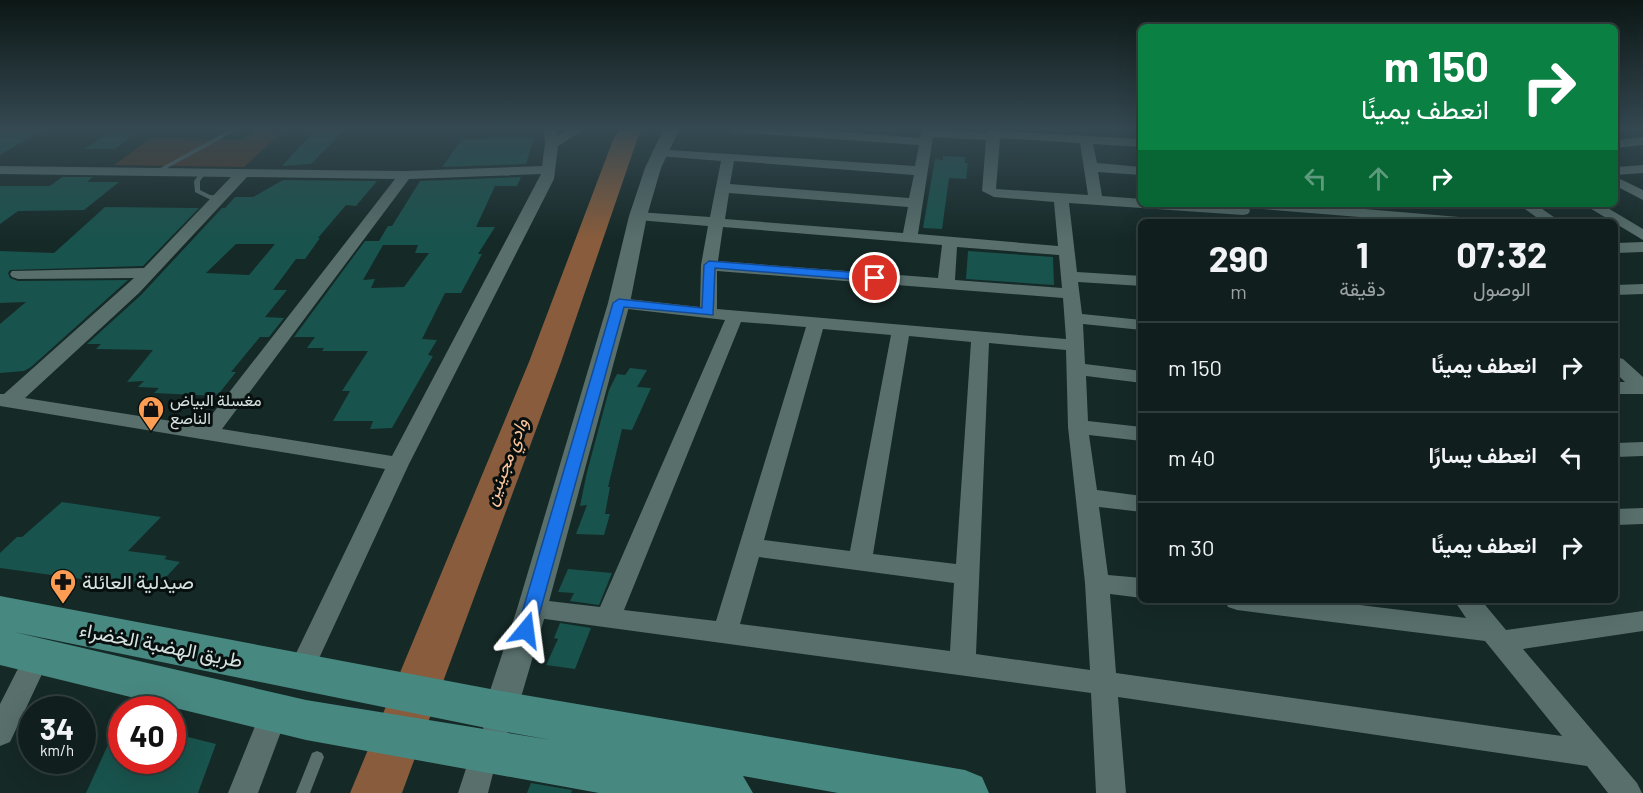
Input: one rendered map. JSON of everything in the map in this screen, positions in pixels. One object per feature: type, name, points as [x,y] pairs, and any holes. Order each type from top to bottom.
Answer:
[{"type":"main road","name":"طريق الهضبة الخضراء","points":[[9,630],[311,675],[485,729]]},
{"type":"main road","name":"طريق الهضبة الخضراء","points":[[9,630],[299,730],[485,729]]},
{"type":"main road","points":[[485,729],[729,793]]},
{"type":"main road","points":[[485,729],[965,793]]},
{"type":"street","points":[[311,675],[398,464],[547,180],[549,165]]},
{"type":"street","points":[[473,793],[485,729],[532,609],[619,303],[638,216],[655,165]]},
{"type":"street","points":[[708,313],[709,265],[727,165]]},
{"type":"street","points":[[832,165],[921,171]]},
{"type":"street","points":[[910,239],[914,203],[922,165]]},
{"type":"street","points":[[991,165],[989,191],[1001,194],[1138,205]]},
{"type":"street","points":[[1096,201],[1089,167],[1138,171]]},
{"type":"street","points":[[1618,171],[1643,169]]},
{"type":"street","points":[[0,170],[405,175],[548,171]]},
{"type":"street","points":[[5,401],[149,273],[243,174]]},
{"type":"street","points":[[208,433],[405,175]]},
{"type":"street","points":[[1618,182],[1643,196]]},
{"type":"street","points":[[723,188],[914,203]]},
{"type":"street","points":[[1061,199],[1074,318],[1078,427],[1097,582],[1111,793]]},
{"type":"street","points":[[1184,207],[1318,212],[1388,219]]},
{"type":"street","points":[[1530,207],[1548,219]]},
{"type":"street","points":[[1595,207],[1616,219]]},
{"type":"street","points":[[638,216],[1067,251]]},
{"type":"street","points":[[1618,220],[1643,235]]},
{"type":"street","points":[[946,283],[950,242]]},
{"type":"street","points":[[1618,249],[1643,247]]},
{"type":"street","points":[[709,265],[946,283],[1070,285],[1138,281]]},
{"type":"street","points":[[18,274],[149,273]]},
{"type":"street","points":[[1618,290],[1640,292]]},
{"type":"street","points":[[619,303],[735,316],[1074,345]]},
{"type":"street","points":[[608,618],[735,316]]},
{"type":"street","points":[[1074,318],[1138,325]]},
{"type":"street","points":[[725,632],[816,322]]},
{"type":"street","points":[[860,560],[901,330]]},
{"type":"street","points":[[962,665],[980,336]]},
{"type":"street","points":[[1618,365],[1643,387]]},
{"type":"street","points":[[1075,369],[1138,377]]},
{"type":"street","points":[[1618,388],[1643,387]]},
{"type":"street","points":[[5,401],[398,464]]},
{"type":"street","points":[[1078,427],[1138,434]]},
{"type":"street","points":[[1618,450],[1643,449]]},
{"type":"street","points":[[1087,497],[1138,503]]},
{"type":"street","points":[[1618,517],[1643,516]]},
{"type":"street","points":[[750,547],[967,575]]},
{"type":"street","points":[[1097,582],[1138,587]]},
{"type":"street","points":[[1258,603],[1498,637],[1643,621]]},
{"type":"street","points":[[1469,603],[1627,793]]},
{"type":"street","points":[[532,609],[725,632],[1594,754]]},
{"type":"street","points":[[0,733],[9,630]]},
{"type":"street","points":[[243,793],[299,730]]},
{"type":"lane","points":[[156,172],[169,165]]},
{"type":"lane","points":[[203,173],[197,181],[196,191],[209,197],[222,197]]},
{"type":"lane","points":[[299,730],[303,793]]},
{"type":"shaded area","points":[[114,165],[246,165],[244,167]]},
{"type":"building","points":[[443,165],[498,165],[442,167]]},
{"type":"building","points":[[934,165],[968,165],[966,179],[949,178],[942,229],[923,228]]},
{"type":"building","points":[[62,177],[93,177],[87,182],[119,182],[84,210],[18,211],[0,224],[0,186],[50,186]]},
{"type":"building","points":[[521,177],[517,186],[495,186],[476,227],[495,227],[478,254],[482,254],[461,293],[445,293],[422,339],[437,340],[428,355],[433,356],[392,428],[370,429],[373,421],[333,421],[350,391],[342,391],[368,351],[322,351],[324,348],[307,348],[315,337],[294,337],[365,241],[379,241],[388,226],[392,226],[420,181]],"holes":[[[383,245],[418,245],[415,253],[429,253],[404,287],[371,288],[375,279],[363,280]]]},
{"type":"building","points":[[283,180],[377,181],[356,206],[346,205],[318,238],[320,238],[305,259],[296,259],[273,290],[287,290],[265,317],[284,318],[269,337],[260,337],[231,372],[236,372],[217,396],[154,393],[159,388],[138,387],[144,381],[127,382],[153,350],[96,349],[101,344],[87,344],[141,295],[222,208],[225,208],[235,197],[253,197]],"holes":[[[236,244],[275,244],[249,275],[206,273]]]},
{"type":"building","points":[[105,207],[199,208],[143,266],[10,270],[8,273],[10,278],[18,281],[128,280],[31,367],[24,371],[0,373],[0,324],[26,302],[0,303],[0,251],[54,253]]},
{"type":"building","points":[[968,251],[1053,257],[1054,285],[966,279]]},
{"type":"building","points":[[630,368],[647,370],[637,387],[651,388],[632,430],[622,429],[608,487],[610,487],[605,514],[610,514],[604,535],[576,534],[587,505],[580,506],[609,390],[617,374],[625,375]]},
{"type":"building","points":[[62,502],[161,517],[128,551],[167,556],[164,559],[180,562],[155,589],[0,568],[0,553]]},
{"type":"building","points":[[568,569],[612,573],[599,605],[570,601],[574,593],[558,592]]},
{"type":"building","points":[[560,623],[591,628],[575,669],[546,665],[558,639],[554,638]]},
{"type":"building","points":[[186,736],[216,744],[198,793],[86,793],[108,745],[108,774],[186,774]]},
{"type":"building","points":[[531,783],[572,790],[571,793],[527,793]]},
{"type":"waterway","name":"وادي مجينين","points":[[376,793],[545,362],[616,165]]},
{"type":"place","name":"مغسلة البياض الناصع","points":[[151,432]]},
{"type":"place","name":"صيدلية العائلة","points":[[63,605]]},
{"type":"route","points":[[526,630],[619,303],[708,313],[709,265],[875,278]]}]
